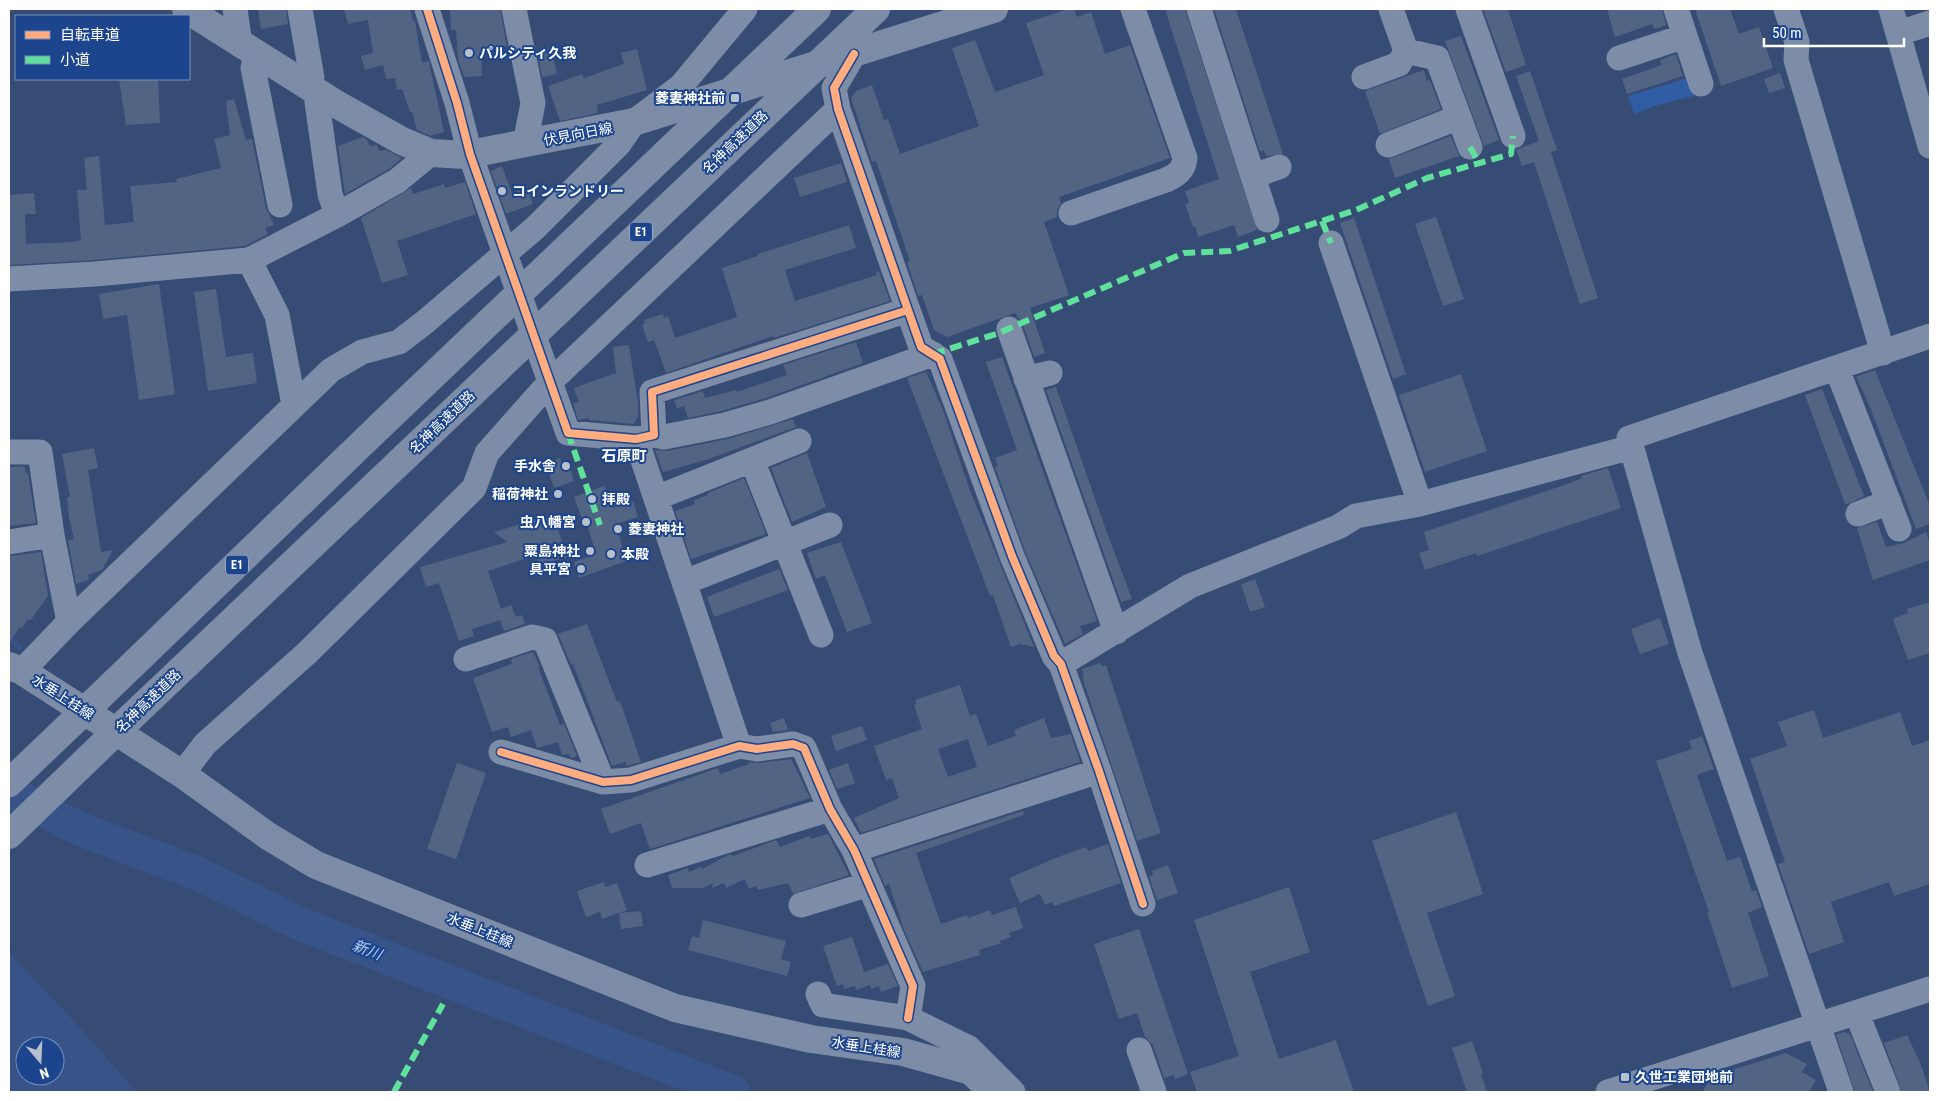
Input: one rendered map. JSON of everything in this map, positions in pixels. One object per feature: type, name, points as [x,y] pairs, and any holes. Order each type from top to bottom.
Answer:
[{"type":"highway","name":"E1","points":[[9,783],[817,9]]},
{"type":"highway","name":"名神高速道路","points":[[9,835],[876,9]]},
{"type":"main road","name":"伏見向日線","points":[[186,9],[248,50],[402,140],[432,153],[470,154],[634,122],[854,54],[984,11]]},
{"type":"main road","name":"水垂上桂線","points":[[15,668],[182,774],[268,836],[316,865],[675,1008],[810,1039],[903,1052],[970,1071],[993,1092]]},
{"type":"street","points":[[235,9],[253,68],[280,205]]},
{"type":"street","points":[[300,9],[317,102],[330,194],[336,215]]},
{"type":"street","points":[[427,9],[457,103],[470,154],[568,433],[664,437],[725,425],[933,354]]},
{"type":"street","points":[[514,9],[533,103],[525,144]]},
{"type":"street","points":[[15,668],[69,622],[331,370],[362,352],[400,342],[535,228],[619,144],[634,122],[681,86],[745,9]]},
{"type":"street","points":[[1072,213],[1176,176],[1184,166],[1185,158],[1133,9]]},
{"type":"street","points":[[1200,9],[1267,220]]},
{"type":"street","points":[[1364,78],[1399,64],[1406,51],[1391,9]]},
{"type":"street","points":[[1468,9],[1513,136]]},
{"type":"street","points":[[1676,9],[1701,84]]},
{"type":"street","points":[[1786,9],[1797,42],[1796,60],[1883,353]]},
{"type":"street","points":[[1891,9],[1930,145]]},
{"type":"street","points":[[1899,33],[1930,23]]},
{"type":"street","points":[[1619,58],[1686,36]]},
{"type":"street","points":[[1406,51],[1437,58],[1470,146]]},
{"type":"street","points":[[854,54],[834,88],[838,109],[921,347],[940,359],[1012,556],[1054,656],[1061,664],[1143,904]]},
{"type":"street","points":[[182,774],[205,744],[307,653],[474,488],[487,454],[550,382],[838,109]]},
{"type":"street","points":[[1388,145],[1459,117]]},
{"type":"street","points":[[9,279],[114,273],[249,260],[397,182],[432,153]]},
{"type":"street","points":[[1253,176],[1279,167]]},
{"type":"street","points":[[1331,243],[1420,504]]},
{"type":"street","points":[[249,260],[278,315],[294,405]]},
{"type":"street","points":[[739,746],[686,582],[656,498],[645,437],[652,392],[908,310]]},
{"type":"street","points":[[1009,329],[1116,632]]},
{"type":"street","points":[[1061,664],[1190,586],[1338,527],[1356,516],[1420,504],[1630,443],[1930,336]]},
{"type":"street","points":[[1837,369],[1899,529]]},
{"type":"street","points":[[1026,379],[1050,373]]},
{"type":"street","points":[[656,498],[799,441]]},
{"type":"street","points":[[1630,443],[1690,653],[1841,1092]]},
{"type":"street","points":[[9,452],[40,452],[52,535],[69,622]]},
{"type":"street","points":[[752,460],[821,635]]},
{"type":"street","points":[[1858,514],[1889,502]]},
{"type":"street","points":[[686,582],[830,525]]},
{"type":"street","points":[[9,542],[52,535]]},
{"type":"street","points":[[466,660],[532,637],[545,640],[602,782]]},
{"type":"street","points":[[501,752],[602,782],[631,780],[739,746],[756,749],[793,744],[804,748],[830,809],[854,850],[913,986],[908,1018]]},
{"type":"street","points":[[854,850],[1099,771]]},
{"type":"street","points":[[648,865],[830,809]]},
{"type":"street","points":[[802,905],[869,884]]},
{"type":"street","points":[[1608,1092],[1857,1014],[1930,989]]},
{"type":"street","points":[[818,994],[824,1005],[908,1018],[969,1048],[1014,1092]]},
{"type":"street","points":[[1857,1014],[1888,1092]]},
{"type":"street","points":[[1139,1050],[1154,1092]]},
{"type":"shaded area","points":[[1688,78],[1694,96],[1654,106],[1634,114],[1628,96]]},
{"type":"shaded area","points":[[9,953],[71,1018],[137,1092],[9,1092]]},
{"type":"building","points":[[258,9],[286,9],[288,24],[261,29]]},
{"type":"building","points":[[344,9],[410,9],[413,21],[415,21],[422,63],[429,61],[444,132],[430,136],[417,130],[402,89],[397,90],[395,78],[386,79],[383,65],[365,70],[361,56],[373,53],[368,20],[348,24]]},
{"type":"building","name":"パルシティ久我","points":[[450,9],[500,9],[507,46],[481,49],[482,76],[464,77],[458,59],[456,30],[451,30]]},
{"type":"building","points":[[1068,9],[1074,9],[1077,17],[1091,12],[1105,54],[1130,45],[1170,158],[1059,197],[1061,203],[1057,210],[1057,217],[1044,222],[1069,295],[1030,308],[1045,353],[1034,357],[1023,324],[1015,313],[947,337],[934,330],[922,295],[918,296],[907,262],[910,261],[876,161],[872,162],[851,98],[856,91],[872,85],[884,120],[888,119],[900,154],[979,126],[952,48],[975,40],[995,92],[1044,75],[1026,23]]},
{"type":"building","points":[[1165,9],[1185,9],[1257,230],[1238,237],[1234,225],[1198,237],[1185,204],[1189,203],[1185,191],[1219,179]]},
{"type":"building","points":[[1214,9],[1236,9],[1283,154],[1266,156],[1264,150],[1260,152]]},
{"type":"building","points":[[1483,9],[1508,9],[1526,65],[1506,72]]},
{"type":"building","points":[[1607,9],[1662,9],[1666,25],[1654,29],[1652,24],[1615,37]]},
{"type":"building","points":[[1695,9],[1730,9],[1739,34],[1759,27],[1773,68],[1721,86]]},
{"type":"building","points":[[1461,36],[1499,140],[1484,146],[1445,41]]},
{"type":"building","points":[[551,48],[557,74],[542,77],[537,51]]},
{"type":"building","points":[[637,49],[647,90],[597,105],[598,113],[560,121],[548,86],[582,74],[584,78],[624,64],[621,53]]},
{"type":"building","points":[[1676,54],[1683,76],[1627,94],[1622,79],[1662,65],[1660,60]]},
{"type":"building","points":[[1424,70],[1427,81],[1430,80],[1441,109],[1380,134],[1365,91]]},
{"type":"building","points":[[1530,71],[1557,150],[1551,152],[1598,298],[1580,304],[1534,162],[1522,166],[1516,150],[1539,141],[1516,76]]},
{"type":"building","points":[[1780,73],[1785,88],[1769,93],[1764,79]]},
{"type":"building","points":[[119,80],[158,80],[160,123],[126,125]]},
{"type":"building","points":[[234,99],[246,140],[252,139],[266,208],[274,225],[265,228],[268,234],[245,246],[94,260],[9,265],[9,195],[34,193],[36,214],[25,214],[26,244],[81,240],[77,190],[87,190],[84,158],[99,156],[105,225],[134,222],[130,186],[177,182],[176,179],[221,168],[214,139],[230,135],[226,101]]},
{"type":"building","points":[[1451,136],[1459,156],[1395,178],[1389,159]]},
{"type":"building","points":[[363,137],[370,146],[377,145],[379,151],[386,150],[402,158],[389,169],[345,194],[338,146]]},
{"type":"building","points":[[841,163],[847,182],[800,197],[794,178]]},
{"type":"building","name":"コインランドリー","points":[[502,166],[512,193],[527,188],[533,204],[506,214],[491,171]]},
{"type":"building","points":[[465,182],[476,214],[397,241],[408,275],[382,283],[361,218],[411,188],[413,194],[444,184],[445,188]]},
{"type":"building","points":[[1436,217],[1464,299],[1443,306],[1415,224]]},
{"type":"building","points":[[1354,218],[1406,374],[1393,379],[1340,223]]},
{"type":"building","points":[[849,225],[856,248],[785,270],[795,301],[877,275],[876,273],[879,271],[890,301],[774,338],[773,336],[666,373],[654,340],[648,342],[642,325],[645,324],[644,320],[663,314],[664,318],[668,316],[675,338],[737,317],[722,268],[758,256],[758,254]]},
{"type":"building","points":[[159,284],[175,394],[139,400],[127,315],[103,319],[99,294]]},
{"type":"building","points":[[216,289],[226,357],[253,353],[257,383],[208,391],[194,292]]},
{"type":"building","points":[[856,342],[863,363],[766,398],[722,411],[688,418],[684,406],[677,409],[674,400],[703,391],[705,398],[736,390],[737,392],[787,375],[783,365]]},
{"type":"building","points":[[629,345],[638,403],[638,416],[634,424],[589,420],[589,418],[578,420],[573,403],[579,402],[574,388],[616,373],[613,347]]},
{"type":"building","points":[[1002,357],[1097,621],[1080,626],[1083,634],[1065,644],[1025,551],[995,467],[998,466],[995,458],[1017,450],[986,362]]},
{"type":"building","points":[[1875,370],[1930,506],[1930,524],[1916,529],[1870,407],[1856,377]]},
{"type":"building","points":[[926,372],[943,410],[969,488],[1034,647],[1020,644],[1011,647],[993,595],[990,596],[907,378]]},
{"type":"building","points":[[1461,374],[1487,451],[1425,472],[1399,395]]},
{"type":"building","points":[[1056,387],[1132,599],[1121,602],[1046,390]]},
{"type":"building","points":[[1822,389],[1864,496],[1848,504],[1845,504],[1805,395]]},
{"type":"building","points":[[793,419],[796,427],[709,459],[663,472],[655,450],[667,451],[728,439]]},
{"type":"building","points":[[94,448],[98,468],[88,470],[101,552],[113,550],[102,570],[88,575],[89,580],[76,584],[68,540],[74,539],[67,497],[70,497],[62,454]]},
{"type":"building","points":[[807,453],[826,507],[792,522],[771,468]]},
{"type":"building","points":[[560,458],[561,463],[568,461],[574,481],[554,488],[546,463]]},
{"type":"building","points":[[24,466],[26,473],[28,473],[36,523],[9,526],[9,467]]},
{"type":"building","points":[[1608,468],[1621,508],[1477,556],[1476,553],[1425,570],[1419,553],[1429,550],[1424,532],[1570,483],[1582,478],[1581,476]]},
{"type":"building","points":[[744,478],[766,534],[691,559],[675,511],[693,505],[695,503],[694,500]]},
{"type":"building","points":[[604,486],[612,508],[633,501],[638,517],[616,524],[626,561],[579,578],[574,562],[596,554],[587,524],[584,525],[574,497]]},
{"type":"building","points":[[548,516],[553,530],[558,529],[567,557],[539,565],[536,555],[488,571],[501,609],[511,605],[516,617],[522,615],[525,624],[504,631],[500,620],[472,629],[474,636],[459,641],[439,583],[426,587],[420,567],[507,542],[494,532]]},
{"type":"building","points":[[1877,522],[1886,547],[1904,543],[1926,532],[1930,544],[1930,560],[1873,580],[1857,528]]},
{"type":"building","points":[[841,542],[872,623],[847,632],[825,575],[816,579],[807,553]]},
{"type":"building","points":[[41,552],[48,596],[30,621],[28,619],[22,628],[20,627],[9,643],[9,556]]},
{"type":"building","points":[[779,569],[788,590],[714,617],[707,597]]},
{"type":"building","points":[[1255,579],[1265,607],[1250,612],[1241,584]]},
{"type":"building","points":[[1930,602],[1930,653],[1908,660],[1893,619],[1908,613],[1907,609]]},
{"type":"building","points":[[1660,618],[1669,644],[1640,654],[1631,629]]},
{"type":"building","points":[[587,624],[617,702],[620,701],[641,762],[627,766],[625,762],[612,766],[573,664],[571,665],[558,634]]},
{"type":"building","points":[[533,652],[560,725],[564,724],[577,756],[571,758],[568,754],[562,755],[558,742],[537,748],[531,730],[511,737],[508,727],[492,732],[473,678],[512,664],[511,660],[513,658]]},
{"type":"building","points":[[1100,663],[1102,666],[1106,665],[1161,833],[1137,841],[1082,677],[1084,677],[1082,669]]},
{"type":"building","points":[[960,685],[970,716],[976,714],[988,746],[1016,736],[1014,730],[1044,718],[1051,738],[1071,734],[1080,762],[861,833],[854,818],[899,798],[892,778],[886,780],[874,746],[922,729],[914,705],[917,704],[915,700]],"holes":[[[968,739],[977,767],[948,777],[938,749]]]},
{"type":"building","points":[[1814,710],[1823,738],[1900,712],[1912,746],[1930,740],[1930,884],[1894,896],[1889,882],[1831,902],[1844,942],[1809,954],[1778,864],[1785,862],[1750,759],[1787,746],[1778,722]]},
{"type":"building","points":[[784,718],[788,730],[773,732],[770,723]]},
{"type":"building","points":[[862,726],[867,740],[836,751],[831,736]]},
{"type":"building","points":[[1702,736],[1714,769],[1697,775],[1727,861],[1740,857],[1752,891],[1756,890],[1762,907],[1748,913],[1769,976],[1732,988],[1707,912],[1709,912],[1656,761],[1692,749],[1689,741]]},
{"type":"building","points":[[791,759],[810,798],[650,849],[641,823],[610,834],[601,809],[718,768],[720,774],[749,764],[748,762],[759,763]]},
{"type":"building","points":[[457,763],[486,773],[456,859],[427,849]]},
{"type":"building","points":[[848,763],[855,783],[837,789],[829,770]]},
{"type":"building","points":[[1023,811],[1024,815],[916,853],[941,924],[967,915],[968,918],[990,910],[992,915],[1016,907],[1023,928],[1009,933],[1011,937],[1000,941],[1001,943],[979,950],[980,955],[923,972],[904,930],[889,884],[885,886],[874,859]]},
{"type":"building","points":[[1456,812],[1483,894],[1427,913],[1455,996],[1428,1006],[1372,841]]},
{"type":"building","points":[[828,834],[849,875],[793,894],[788,883],[758,890],[756,886],[749,889],[745,879],[726,888],[724,883],[712,888],[713,883],[703,888],[672,888],[668,875],[688,868],[689,872],[701,867],[702,869],[730,854],[733,856],[776,840],[780,847],[809,836],[811,839]]},
{"type":"building","points":[[1108,844],[1121,883],[1054,906],[1052,902],[1045,905],[1040,894],[1020,903],[1009,878],[1086,847],[1088,851]]},
{"type":"building","points":[[1168,865],[1178,893],[1157,900],[1149,877],[1153,875],[1152,871]]},
{"type":"building","points":[[604,882],[605,887],[617,883],[627,910],[602,919],[600,912],[586,917],[577,891]]},
{"type":"building","points":[[1289,887],[1310,952],[1250,972],[1279,1059],[1336,1040],[1354,1092],[1197,1092],[1190,1072],[1239,1056],[1194,920]]},
{"type":"building","points":[[641,911],[643,926],[621,929],[619,913]]},
{"type":"building","points":[[703,920],[786,941],[781,959],[791,962],[787,976],[688,950],[692,936],[699,938]]},
{"type":"building","points":[[1139,929],[1188,1074],[1175,1079],[1174,1075],[1164,1078],[1153,1045],[1145,1037],[1137,1013],[1119,1019],[1094,944]]},
{"type":"building","points":[[852,937],[864,972],[888,964],[898,986],[881,992],[879,986],[871,989],[870,985],[856,990],[855,986],[844,989],[843,984],[837,986],[823,946]]},
{"type":"building","points":[[1844,1032],[1850,1034],[1873,1092],[1855,1092],[1836,1035]]},
{"type":"building","points":[[1907,1035],[1921,1065],[1930,1092],[1902,1092],[1884,1043]]},
{"type":"building","points":[[1472,1041],[1483,1073],[1481,1074],[1487,1092],[1467,1092],[1452,1048]]},
{"type":"building","points":[[1786,1053],[1807,1064],[1802,1072],[1816,1080],[1809,1092],[1702,1092],[1713,1076]]},
{"type":"waterway","points":[[9,638],[20,647]]},
{"type":"waterway","name":"新川","points":[[9,790],[27,802],[80,829],[196,873],[303,925],[733,1092]]},
{"type":"marked path","points":[[933,354],[996,334],[1184,253],[1229,251],[1356,210],[1427,178],[1511,154],[1513,136]]},
{"type":"marked path","points":[[1470,147],[1479,163]]},
{"type":"marked path","points":[[1322,221],[1331,243]]},
{"type":"marked path","points":[[568,433],[600,525]]},
{"type":"marked path","points":[[394,1092],[443,1004]]},
{"type":"cycle path","points":[[427,9],[457,103],[470,154],[568,433],[636,439],[654,435],[652,392],[908,310],[838,109],[834,88],[854,54]]},
{"type":"cycle path","points":[[908,310],[921,347],[940,359],[1012,556],[1054,656],[1061,664],[1143,904]]},
{"type":"cycle path","points":[[501,752],[603,782],[631,780],[739,746],[757,749],[793,744],[804,748],[830,809],[854,850],[913,986],[908,1018]]},
{"type":"place","name":"パルシティ久我","points":[[469,53]]},
{"type":"place","name":"菱妻神社前","points":[[735,98]]},
{"type":"place","name":"コインランドリー","points":[[502,191]]},
{"type":"place","name":"手水舎","points":[[566,466]]},
{"type":"place","name":"稲荷神社","points":[[558,494]]},
{"type":"place","name":"拝殿","points":[[592,499]]},
{"type":"place","name":"虫八幡宮","points":[[586,522]]},
{"type":"place","name":"菱妻神社","points":[[618,529]]},
{"type":"place","name":"粟島神社","points":[[590,551]]},
{"type":"place","name":"本殿","points":[[611,554]]},
{"type":"place","name":"具平宮","points":[[581,569]]},
{"type":"place","name":"久世工業団地前","points":[[1625,1077]]},
{"type":"district","name":"石原町","points":[[624,456]]}]
